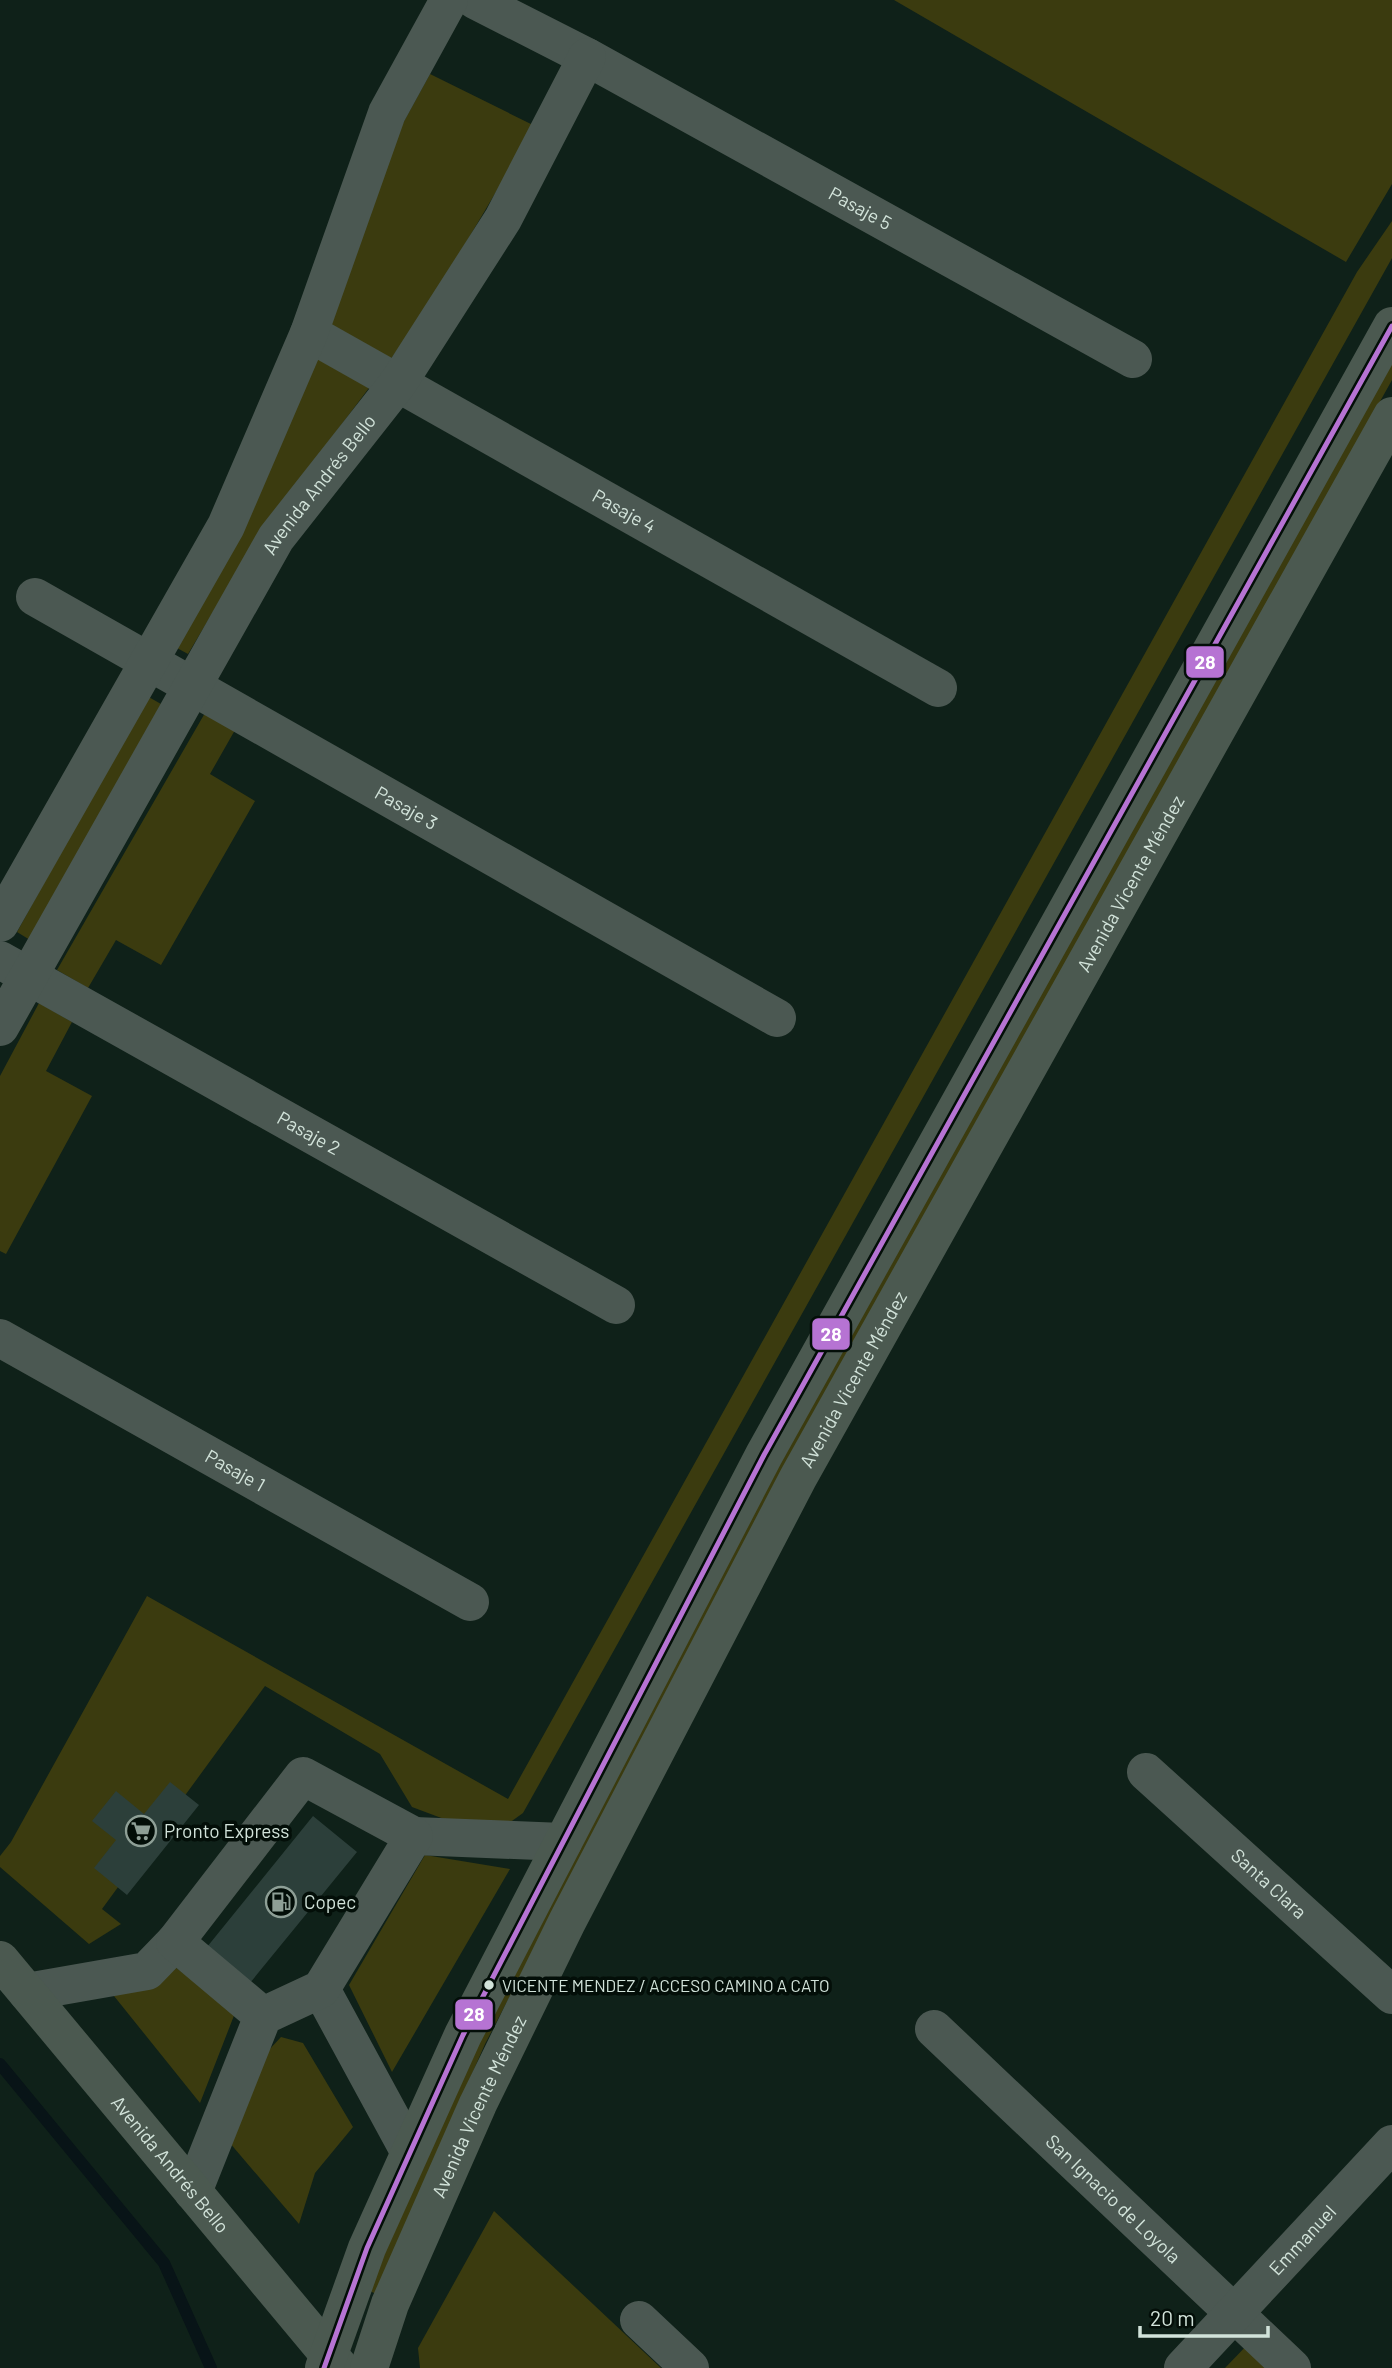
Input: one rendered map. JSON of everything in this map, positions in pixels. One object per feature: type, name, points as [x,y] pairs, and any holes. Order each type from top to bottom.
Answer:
[{"type":"main road","points":[[331,2363],[373,2235],[463,2035],[764,1455],[1392,326]]},
{"type":"main road","name":"Avenida Vicente Méndez","points":[[369,2368],[390,2304],[478,2104],[567,1922],[798,1479],[1392,416]]},
{"type":"main road","name":"Avenida Andrés Bello","points":[[0,1960],[331,2363]]},
{"type":"main road","points":[[276,2293],[313,2311],[326,2309],[373,2235]]},
{"type":"main road","points":[[390,2304],[399,2368]]},
{"type":"street","points":[[0,923],[226,526],[309,333],[387,113],[449,0]]},
{"type":"street","points":[[475,0],[587,57]]},
{"type":"street","name":"Pasaje 5","points":[[587,57],[1133,359]]},
{"type":"street","name":"Avenida Andrés Bello","points":[[0,1027],[14,968],[192,686],[276,538],[398,383],[503,219],[587,57]]},
{"type":"street","name":"Pasaje 4","points":[[309,333],[938,688]]},
{"type":"street","name":"Pasaje 3","points":[[35,597],[777,1018]]},
{"type":"street","name":"Pasaje 2","points":[[14,968],[616,1306]]},
{"type":"street","name":"Pasaje 1","points":[[0,1338],[470,1602]]},
{"type":"street","name":"Santa Clara","points":[[1146,1772],[1392,1995]]},
{"type":"street","points":[[27,1992],[147,1971],[175,1942],[303,1776],[414,1836],[563,1842]]},
{"type":"street","points":[[193,2192],[262,2016],[321,1989],[414,1836]]},
{"type":"street","points":[[175,1942],[262,2016]]},
{"type":"street","points":[[321,1989],[409,2151]]},
{"type":"street","name":"San Ignacio de Loyola","points":[[934,2029],[1292,2368]]},
{"type":"street","name":"Emmanuel","points":[[1183,2368],[1392,2144]]},
{"type":"street","points":[[639,2320],[691,2368]]},
{"type":"shaded area","points":[[894,0],[1392,0],[1392,184],[1346,262]]},
{"type":"shaded area","points":[[430,74],[535,126],[420,320],[260,533],[188,654],[177,648],[392,143]]},
{"type":"shaded area","points":[[1392,221],[1392,258],[523,1813],[505,1826],[468,1828],[412,1807],[380,1754],[265,1686],[102,1909],[121,1924],[89,1944],[0,1867],[0,1856],[11,1842],[147,1596],[508,1799],[1357,272]]},
{"type":"shaded area","points":[[1392,354],[1392,380],[784,1469],[485,2044],[376,2294],[364,2288],[474,2037],[774,1461]]},
{"type":"shaded area","points":[[147,696],[161,704],[30,940],[17,932]]},
{"type":"shaded area","points":[[209,706],[239,723],[210,774],[255,801],[161,965],[116,940],[88,988],[57,970]]},
{"type":"shaded area","points":[[39,1003],[72,1022],[46,1071],[92,1096],[6,1254],[0,1251],[0,1076]]},
{"type":"shaded area","points":[[425,1855],[510,1869],[392,2072],[349,1985]]},
{"type":"shaded area","points":[[170,1963],[235,2013],[200,2103],[114,1996]]},
{"type":"shaded area","points":[[281,2037],[303,2043],[353,2127],[315,2173],[299,2224],[229,2142],[254,2066]]},
{"type":"shaded area","points":[[494,2211],[661,2368],[420,2368],[418,2348]]},
{"type":"shaded area","points":[[1250,2342],[1277,2368],[1225,2368]]},
{"type":"building","name":"Pronto Express","points":[[170,1782],[199,1805],[127,1895],[94,1868],[116,1840],[92,1821],[116,1791],[144,1814]]},
{"type":"building","points":[[313,1816],[357,1852],[250,1983],[207,1947]]},
{"type":"waterway","points":[[0,2064],[164,2263],[211,2368]]},
{"type":"transit line","name":"28","points":[[324,2368],[367,2248],[463,2035],[764,1455],[1392,326]]},
{"type":"place","name":"Pronto Express","points":[[141,1831]]},
{"type":"place","name":"Copec","points":[[281,1902]]},
{"type":"place","name":"VICENTE MENDEZ / ACCESO CAMINO A CATO","points":[[489,1985]]}]
